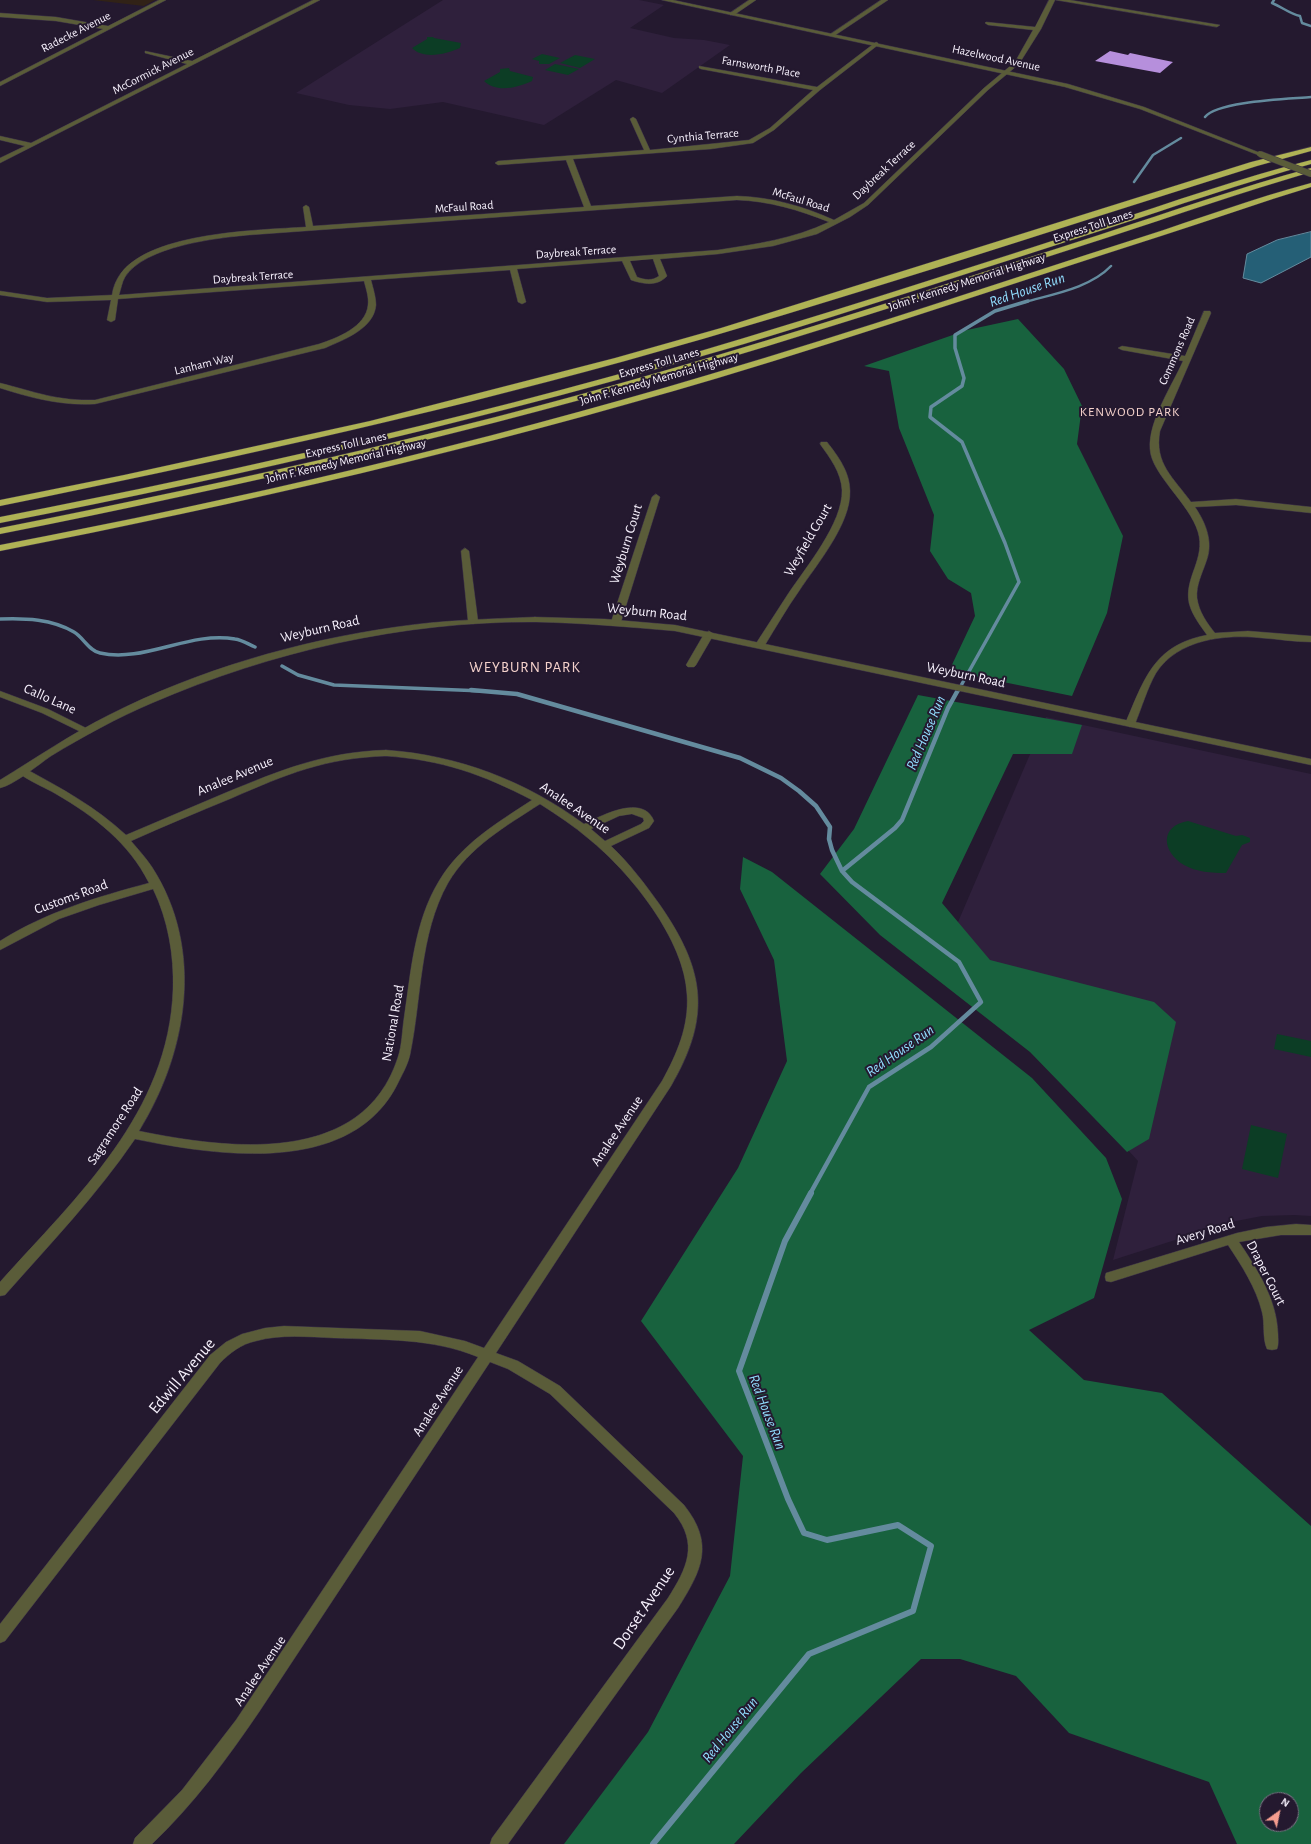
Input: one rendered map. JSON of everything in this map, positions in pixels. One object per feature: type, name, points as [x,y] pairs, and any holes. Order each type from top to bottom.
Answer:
[{"type":"highway","name":"John F. Kennedy Memorial Highway","points":[[0,502],[260,449],[393,418],[581,370],[732,327],[1231,171],[1311,149]]},
{"type":"highway","name":"Express Toll Lanes","points":[[0,520],[157,489],[319,454],[572,390],[796,325],[1229,186],[1311,162]]},
{"type":"highway","name":"Express Toll Lanes","points":[[0,531],[250,479],[426,438],[583,397],[804,332],[1228,195],[1311,170]]},
{"type":"highway","name":"John F. Kennedy Memorial Highway","points":[[0,548],[142,520],[324,480],[462,446],[594,411],[818,345],[1311,185]]},
{"type":"street","name":"Radecke Avenue","points":[[0,84],[162,0]]},
{"type":"street","name":"McCormick Avenue","points":[[0,161],[317,0]]},
{"type":"street","name":"Hazelwood Avenue","points":[[665,0],[1066,85],[1126,103],[1311,174]]},
{"type":"street","points":[[732,14],[752,0]]},
{"type":"street","points":[[832,35],[885,0]]},
{"type":"street","name":"Daybreak Terrace","points":[[0,293],[47,300],[116,298],[718,252],[756,247],[794,238],[836,223],[866,204],[986,89],[1008,72],[1022,57],[1052,0]]},
{"type":"street","points":[[1059,0],[1217,25]]},
{"type":"street","points":[[0,15],[69,21],[109,28]]},
{"type":"street","points":[[988,23],[1038,29]]},
{"type":"street","name":"Cynthia Terrace","points":[[498,163],[735,145],[751,142],[772,129],[818,89],[876,44]]},
{"type":"street","points":[[148,52],[192,63]]},
{"type":"street","name":"Farnsworth Place","points":[[701,67],[818,89]]},
{"type":"street","points":[[633,119],[648,152]]},
{"type":"street","points":[[0,138],[32,145]]},
{"type":"street","points":[[569,158],[588,209]]},
{"type":"street","name":"McFaul Road","points":[[111,320],[120,279],[125,272],[141,260],[172,245],[208,237],[751,198],[788,205],[836,223]]},
{"type":"street","points":[[306,207],[310,229]]},
{"type":"street","points":[[626,259],[634,278],[645,282],[655,282],[663,276],[656,257]]},
{"type":"street","points":[[513,268],[522,302]]},
{"type":"street","name":"Lanham Way","points":[[0,385],[51,400],[73,403],[95,402],[315,348],[351,332],[365,320],[372,308],[371,295],[367,280]]},
{"type":"street","name":"Commons Road","points":[[1207,313],[1159,422],[1153,446],[1154,452],[1162,469],[1190,505],[1199,521],[1205,544],[1202,561],[1193,584],[1192,598],[1200,618],[1213,637]]},
{"type":"street","points":[[1122,348],[1187,359]]},
{"type":"street","name":"Weyfield Court","points":[[760,645],[819,553],[843,511],[846,496],[844,476],[833,456],[824,444]]},
{"type":"street","name":"Weyburn Court","points":[[616,622],[656,497]]},
{"type":"street","points":[[1190,505],[1236,502],[1311,510]]},
{"type":"street","points":[[465,551],[473,621]]},
{"type":"street","name":"Weyburn Road","points":[[0,785],[87,731],[128,710],[220,671],[327,641],[375,632],[473,621],[549,619],[616,622],[675,628],[709,634],[1311,762]]},
{"type":"street","points":[[691,664],[709,634]]},
{"type":"street","points":[[1130,724],[1149,678],[1161,660],[1180,646],[1213,637],[1246,635],[1311,639]]},
{"type":"street","name":"Callo Lane","points":[[0,694],[46,711],[87,731]]},
{"type":"street","name":"Analee Avenue","points":[[124,840],[281,772],[319,760],[352,754],[404,753],[454,762],[499,779],[539,800],[583,829],[630,872],[675,934],[683,950],[690,972],[693,994],[691,1027],[683,1054],[667,1083],[231,1741],[207,1774],[182,1803],[142,1844]]},
{"type":"street","name":"Sagramore Road","points":[[0,1291],[100,1177],[131,1134],[156,1089],[165,1066],[176,1028],[179,980],[178,961],[170,923],[156,885],[147,868],[124,840],[96,815],[22,771]]},
{"type":"street","name":"National Road","points":[[131,1134],[174,1144],[269,1150],[323,1141],[344,1132],[362,1121],[387,1096],[401,1070],[424,925],[446,876],[468,851],[493,831],[539,800]]},
{"type":"street","points":[[583,829],[624,811],[641,812],[647,816],[649,821],[645,826],[603,846]]},
{"type":"street","name":"Customs Road","points":[[0,946],[30,928],[47,920],[99,901],[156,885]]},
{"type":"street","name":"Avery Road","points":[[1111,1278],[1264,1231],[1287,1229],[1311,1230]]},
{"type":"street","name":"Draper Court","points":[[1231,1240],[1246,1262],[1266,1304],[1271,1318],[1272,1345]]},
{"type":"street","name":"Edwill Avenue","points":[[0,1636],[215,1359],[224,1349],[237,1341],[251,1335],[265,1332],[284,1331],[395,1334],[443,1340],[487,1354]]},
{"type":"street","name":"Dorset Avenue","points":[[487,1354],[513,1365],[535,1377],[555,1390],[576,1409],[679,1509],[690,1525],[695,1538],[696,1555],[685,1585],[673,1603],[498,1844]]},
{"type":"shaded area","points":[[93,0],[155,0],[144,6]]},
{"type":"shaded area","points":[[443,0],[639,0],[664,5],[630,28],[674,38],[704,40],[730,45],[662,93],[616,80],[544,125],[443,102],[390,109],[349,105],[296,93]]},
{"type":"shaded area","points":[[1046,717],[1311,774],[1311,1216],[1262,1216],[1231,1222],[1113,1260],[1138,1161],[946,950]]},
{"type":"green space","points":[[427,37],[461,43],[460,48],[442,54],[429,55],[417,52],[412,48],[427,39]]},
{"type":"green space","points":[[542,54],[560,58],[549,64],[539,64],[539,61],[532,59]]},
{"type":"green space","points":[[575,55],[595,59],[580,68],[560,63]]},
{"type":"green space","points":[[555,64],[579,69],[568,75],[545,70]]},
{"type":"green space","points":[[509,68],[510,71],[533,77],[532,81],[520,86],[501,88],[489,85],[484,81],[500,72],[500,69]]},
{"type":"green space","points":[[1018,319],[1064,369],[1082,406],[1077,444],[1123,536],[1107,613],[1072,696],[949,671],[975,616],[971,593],[948,579],[930,551],[934,515],[899,428],[889,371],[864,366],[967,330]]},
{"type":"green space","points":[[918,695],[1082,725],[1072,754],[1013,754],[942,903],[990,960],[1154,1002],[1176,1022],[1149,1139],[1127,1152],[1030,1052],[880,935],[820,874],[854,829]]},
{"type":"green space","points":[[1188,821],[1236,836],[1242,835],[1250,838],[1250,842],[1242,845],[1226,873],[1199,871],[1184,865],[1177,860],[1168,847],[1168,834],[1172,828]]},
{"type":"green space","points":[[743,857],[772,872],[1032,1078],[1106,1158],[1122,1199],[1094,1298],[1029,1330],[1084,1380],[1162,1393],[1311,1526],[1311,1844],[1237,1844],[1209,1782],[1069,1733],[1016,1676],[960,1659],[921,1659],[801,1773],[734,1844],[564,1844],[648,1732],[730,1576],[743,1456],[641,1321],[738,1168],[787,1061],[774,960],[740,889]]},
{"type":"green space","points":[[1277,1034],[1311,1041],[1311,1057],[1274,1049]]},
{"type":"green space","points":[[1251,1125],[1287,1134],[1278,1178],[1242,1169]]},
{"type":"water","points":[[1311,232],[1311,257],[1261,283],[1243,278],[1247,254],[1277,240]]},
{"type":"building","points":[[1110,51],[1128,55],[1130,53],[1173,62],[1160,73],[1095,61]]},
{"type":"waterway","name":"Red House Run","points":[[1274,0],[1272,3],[1300,16],[1302,23],[1311,26]]},
{"type":"waterway","name":"Red House Run","points":[[1205,117],[1224,107],[1238,104],[1311,97]]},
{"type":"waterway","name":"Red House Run","points":[[1134,182],[1153,155],[1181,138]]},
{"type":"waterway","name":"Red House Run","points":[[1025,302],[1082,285],[1093,280],[1111,266]]},
{"type":"waterway","name":"Red House Run","points":[[958,691],[1019,582],[1005,543],[962,442],[930,417],[931,407],[962,386],[964,378],[955,348],[955,335],[995,311],[1028,301]]},
{"type":"waterway","points":[[0,619],[29,619],[57,624],[77,634],[96,652],[117,655],[150,651],[201,639],[218,638],[243,641],[255,647]]},
{"type":"waterway","points":[[282,666],[298,675],[334,685],[482,691]]},
{"type":"waterway","points":[[471,690],[482,691]]},
{"type":"waterway","name":"Red House Run","points":[[842,871],[895,828],[902,820],[948,708],[958,690]]},
{"type":"waterway","points":[[482,691],[517,694],[740,758],[781,778],[816,806],[830,827],[829,839],[832,850],[842,871]]},
{"type":"waterway","name":"Red House Run","points":[[810,1194],[869,1087],[931,1047],[981,1002],[959,962],[852,882],[842,871]]},
{"type":"waterway","name":"Red House Run","points":[[653,1844],[809,1654],[913,1611],[931,1546],[898,1525],[827,1540],[804,1533],[788,1499],[739,1371],[785,1241],[811,1193]]},
{"type":"district","name":"KENWOOD PARK","points":[[1130,412]]},
{"type":"district","name":"WEYBURN PARK","points":[[525,667]]}]
